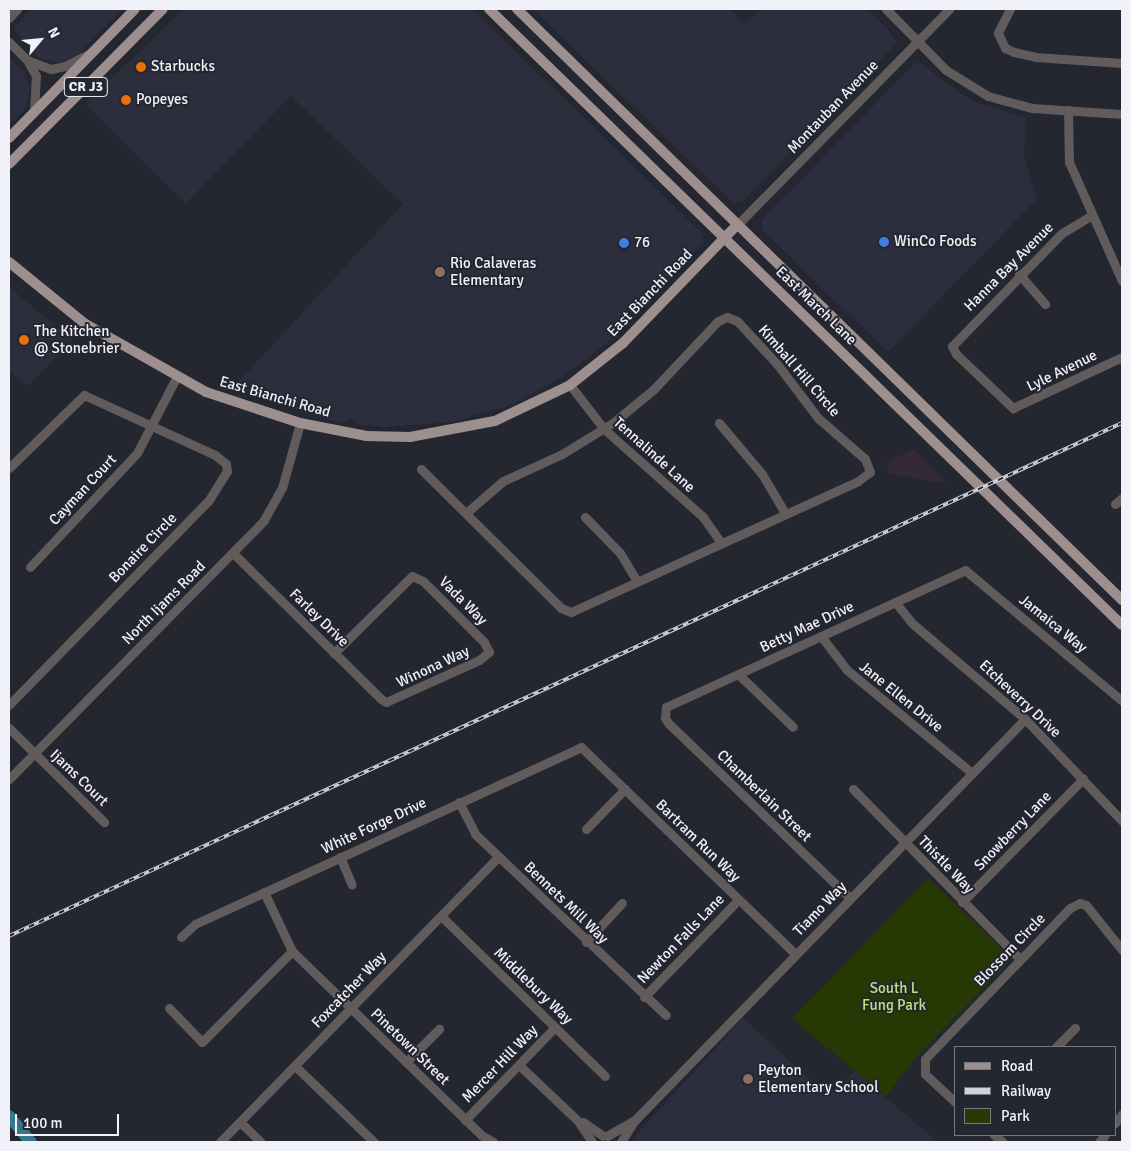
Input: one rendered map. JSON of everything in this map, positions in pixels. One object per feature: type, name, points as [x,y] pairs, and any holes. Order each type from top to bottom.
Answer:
[{"type":"main road","name":"CR J3","points":[[9,138],[134,9]]},
{"type":"main road","name":"CR J3","points":[[9,164],[163,9]]},
{"type":"main road","name":"East March Lane","points":[[489,9],[1122,625]]},
{"type":"main road","name":"East March Lane","points":[[517,9],[1122,600]]},
{"type":"main road","name":"East Bianchi Road","points":[[9,262],[84,323],[176,378],[234,402],[300,423],[367,436],[439,434],[519,412],[570,385],[623,343],[738,225]]},
{"type":"street","points":[[9,18],[17,9]]},
{"type":"street","points":[[886,9],[946,70],[988,96],[1024,106],[1122,114]]},
{"type":"street","name":"Montauban Avenue","points":[[738,225],[949,9]]},
{"type":"street","points":[[1010,9],[998,33],[1005,48],[1035,58],[1122,63]]},
{"type":"street","points":[[9,42],[27,60],[36,76],[34,112]]},
{"type":"street","points":[[27,60],[51,69],[65,66],[95,50]]},
{"type":"street","points":[[1068,110],[1069,162],[1092,216],[1120,269],[1122,281]]},
{"type":"street","name":"Hanna Bay Avenue","points":[[1013,408],[956,354],[952,346],[1019,274],[1062,233],[1092,216]]},
{"type":"street","points":[[1019,274],[1045,304]]},
{"type":"street","name":"Kimball Hill Circle","points":[[732,318],[777,364],[818,418],[869,466],[865,477],[785,513],[575,611],[566,612],[466,514],[503,481],[604,429],[654,389],[718,322],[732,318]]},
{"type":"street","name":"Lyle Avenue","points":[[1013,408],[1122,357]]},
{"type":"street","points":[[151,427],[176,378]]},
{"type":"street","name":"Tennalinde Lane","points":[[570,385],[604,429],[703,517],[721,544]]},
{"type":"street","name":"Bonaire Circle","points":[[9,468],[84,395],[221,458],[227,471],[208,501],[9,706]]},
{"type":"street","name":"North Ijams Road","points":[[9,780],[233,554],[264,520],[278,498],[300,423]]},
{"type":"street","points":[[719,423],[762,474],[785,513]]},
{"type":"street","name":"Cayman Court","points":[[30,567],[124,468],[151,427]]},
{"type":"street","points":[[421,469],[466,514]]},
{"type":"street","points":[[585,518],[620,553],[637,581]]},
{"type":"street","name":"Farley Drive","points":[[233,554],[386,702]]},
{"type":"street","name":"Betty Mae Drive","points":[[664,712],[670,704],[965,570]]},
{"type":"street","name":"Jamaica Way","points":[[965,570],[1122,701]]},
{"type":"street","name":"Vada Way","points":[[334,653],[412,576],[423,581],[478,635],[489,652]]},
{"type":"street","name":"Etcheverry Drive","points":[[895,602],[912,624],[1025,719],[1122,821]]},
{"type":"street","name":"Jane Ellen Drive","points":[[821,636],[842,666],[972,773]]},
{"type":"street","name":"Winona Way","points":[[386,702],[479,660],[489,652]]},
{"type":"street","points":[[738,674],[793,727]]},
{"type":"street","name":"Chamberlain Street","points":[[664,712],[669,724],[850,898]]},
{"type":"street","name":"Tiamo Way","points":[[622,1142],[636,1119],[1025,719]]},
{"type":"street","points":[[9,728],[35,754]]},
{"type":"street","name":"Bartram Run Way","points":[[581,747],[795,954]]},
{"type":"street","name":"White Forge Drive","points":[[181,937],[195,924],[581,747]]},
{"type":"street","name":"Ijams Court","points":[[35,754],[104,822]]},
{"type":"street","name":"Snowberry Lane","points":[[962,902],[1083,779]]},
{"type":"street","points":[[586,829],[625,789]]},
{"type":"street","name":"Thistle Way","points":[[853,789],[1020,959]]},
{"type":"street","name":"Bennets Mill Way","points":[[459,802],[475,834],[586,942],[666,1015]]},
{"type":"street","points":[[1114,812],[1122,805]]},
{"type":"street","points":[[340,857],[352,885]]},
{"type":"street","name":"Foxcatcher Way","points":[[220,1142],[498,857]]},
{"type":"street","name":"Pinetown Street","points":[[264,892],[292,951],[466,1120],[493,1142]]},
{"type":"street","name":"Newton Falls Lane","points":[[644,996],[738,900]]},
{"type":"street","points":[[586,942],[622,903]]},
{"type":"street","name":"Blossom Circle","points":[[954,1101],[924,1069],[926,1060],[1070,908],[1080,903],[1091,910],[1122,950]]},
{"type":"street","name":"Middlebury Way","points":[[441,916],[605,1076]]},
{"type":"street","points":[[169,1008],[202,1042],[292,951]]},
{"type":"street","name":"Mercer Hill Way","points":[[466,1120],[555,1027]]},
{"type":"street","points":[[1057,1046],[1075,1028]]},
{"type":"street","points":[[406,1062],[439,1029]]},
{"type":"street","points":[[520,1065],[599,1139],[617,1142]]},
{"type":"street","points":[[295,1066],[374,1142]]},
{"type":"street","name":"Tiamo Way","points":[[599,1139],[636,1119]]},
{"type":"street","points":[[240,1122],[261,1142]]},
{"type":"shaded area","points":[[31,9],[123,9],[76,56],[60,63],[39,58],[13,29]]},
{"type":"shaded area","points":[[184,9],[472,9],[703,234],[703,243],[609,341],[564,376],[513,404],[453,422],[385,427],[359,425],[352,419],[343,423],[325,419],[232,389],[403,204],[291,96],[186,203],[85,104]]},
{"type":"shaded area","points":[[533,9],[730,9],[745,24],[760,9],[868,9],[898,42],[741,203],[733,203]]},
{"type":"shaded area","points":[[9,57],[24,71],[30,90],[26,107],[9,125]]},
{"type":"shaded area","points":[[917,61],[972,101],[1026,118],[1024,156],[1037,199],[888,352],[762,229],[762,220]]},
{"type":"shaded area","points":[[9,287],[73,340],[28,386],[9,370]]},
{"type":"shaded area","points":[[915,449],[947,484],[888,473],[887,461]]},
{"type":"shaded area","name":"Peyton Elementary School","points":[[743,1018],[820,1089],[827,1092],[837,1088],[855,1071],[938,1142],[630,1142]]},
{"type":"green space","name":"South L Fung Park","points":[[928,878],[1005,952],[1005,966],[917,1056],[886,1096],[792,1019]]},
{"type":"waterway","points":[[9,1116],[31,1142]]},
{"type":"railway","points":[[9,936],[1122,423]]},
{"type":"place","name":"Starbucks","points":[[141,67]]},
{"type":"place","name":"Popeyes","points":[[126,100]]},
{"type":"place","name":"WinCo Foods","points":[[884,242]]},
{"type":"place","name":"76","points":[[624,243]]},
{"type":"place","name":"Rio Calaveras Elementary","points":[[440,272]]},
{"type":"place","name":"The Kitchen @ Stonebrier","points":[[24,340]]},
{"type":"place","name":"Peyton Elementary School","points":[[748,1079]]}]
